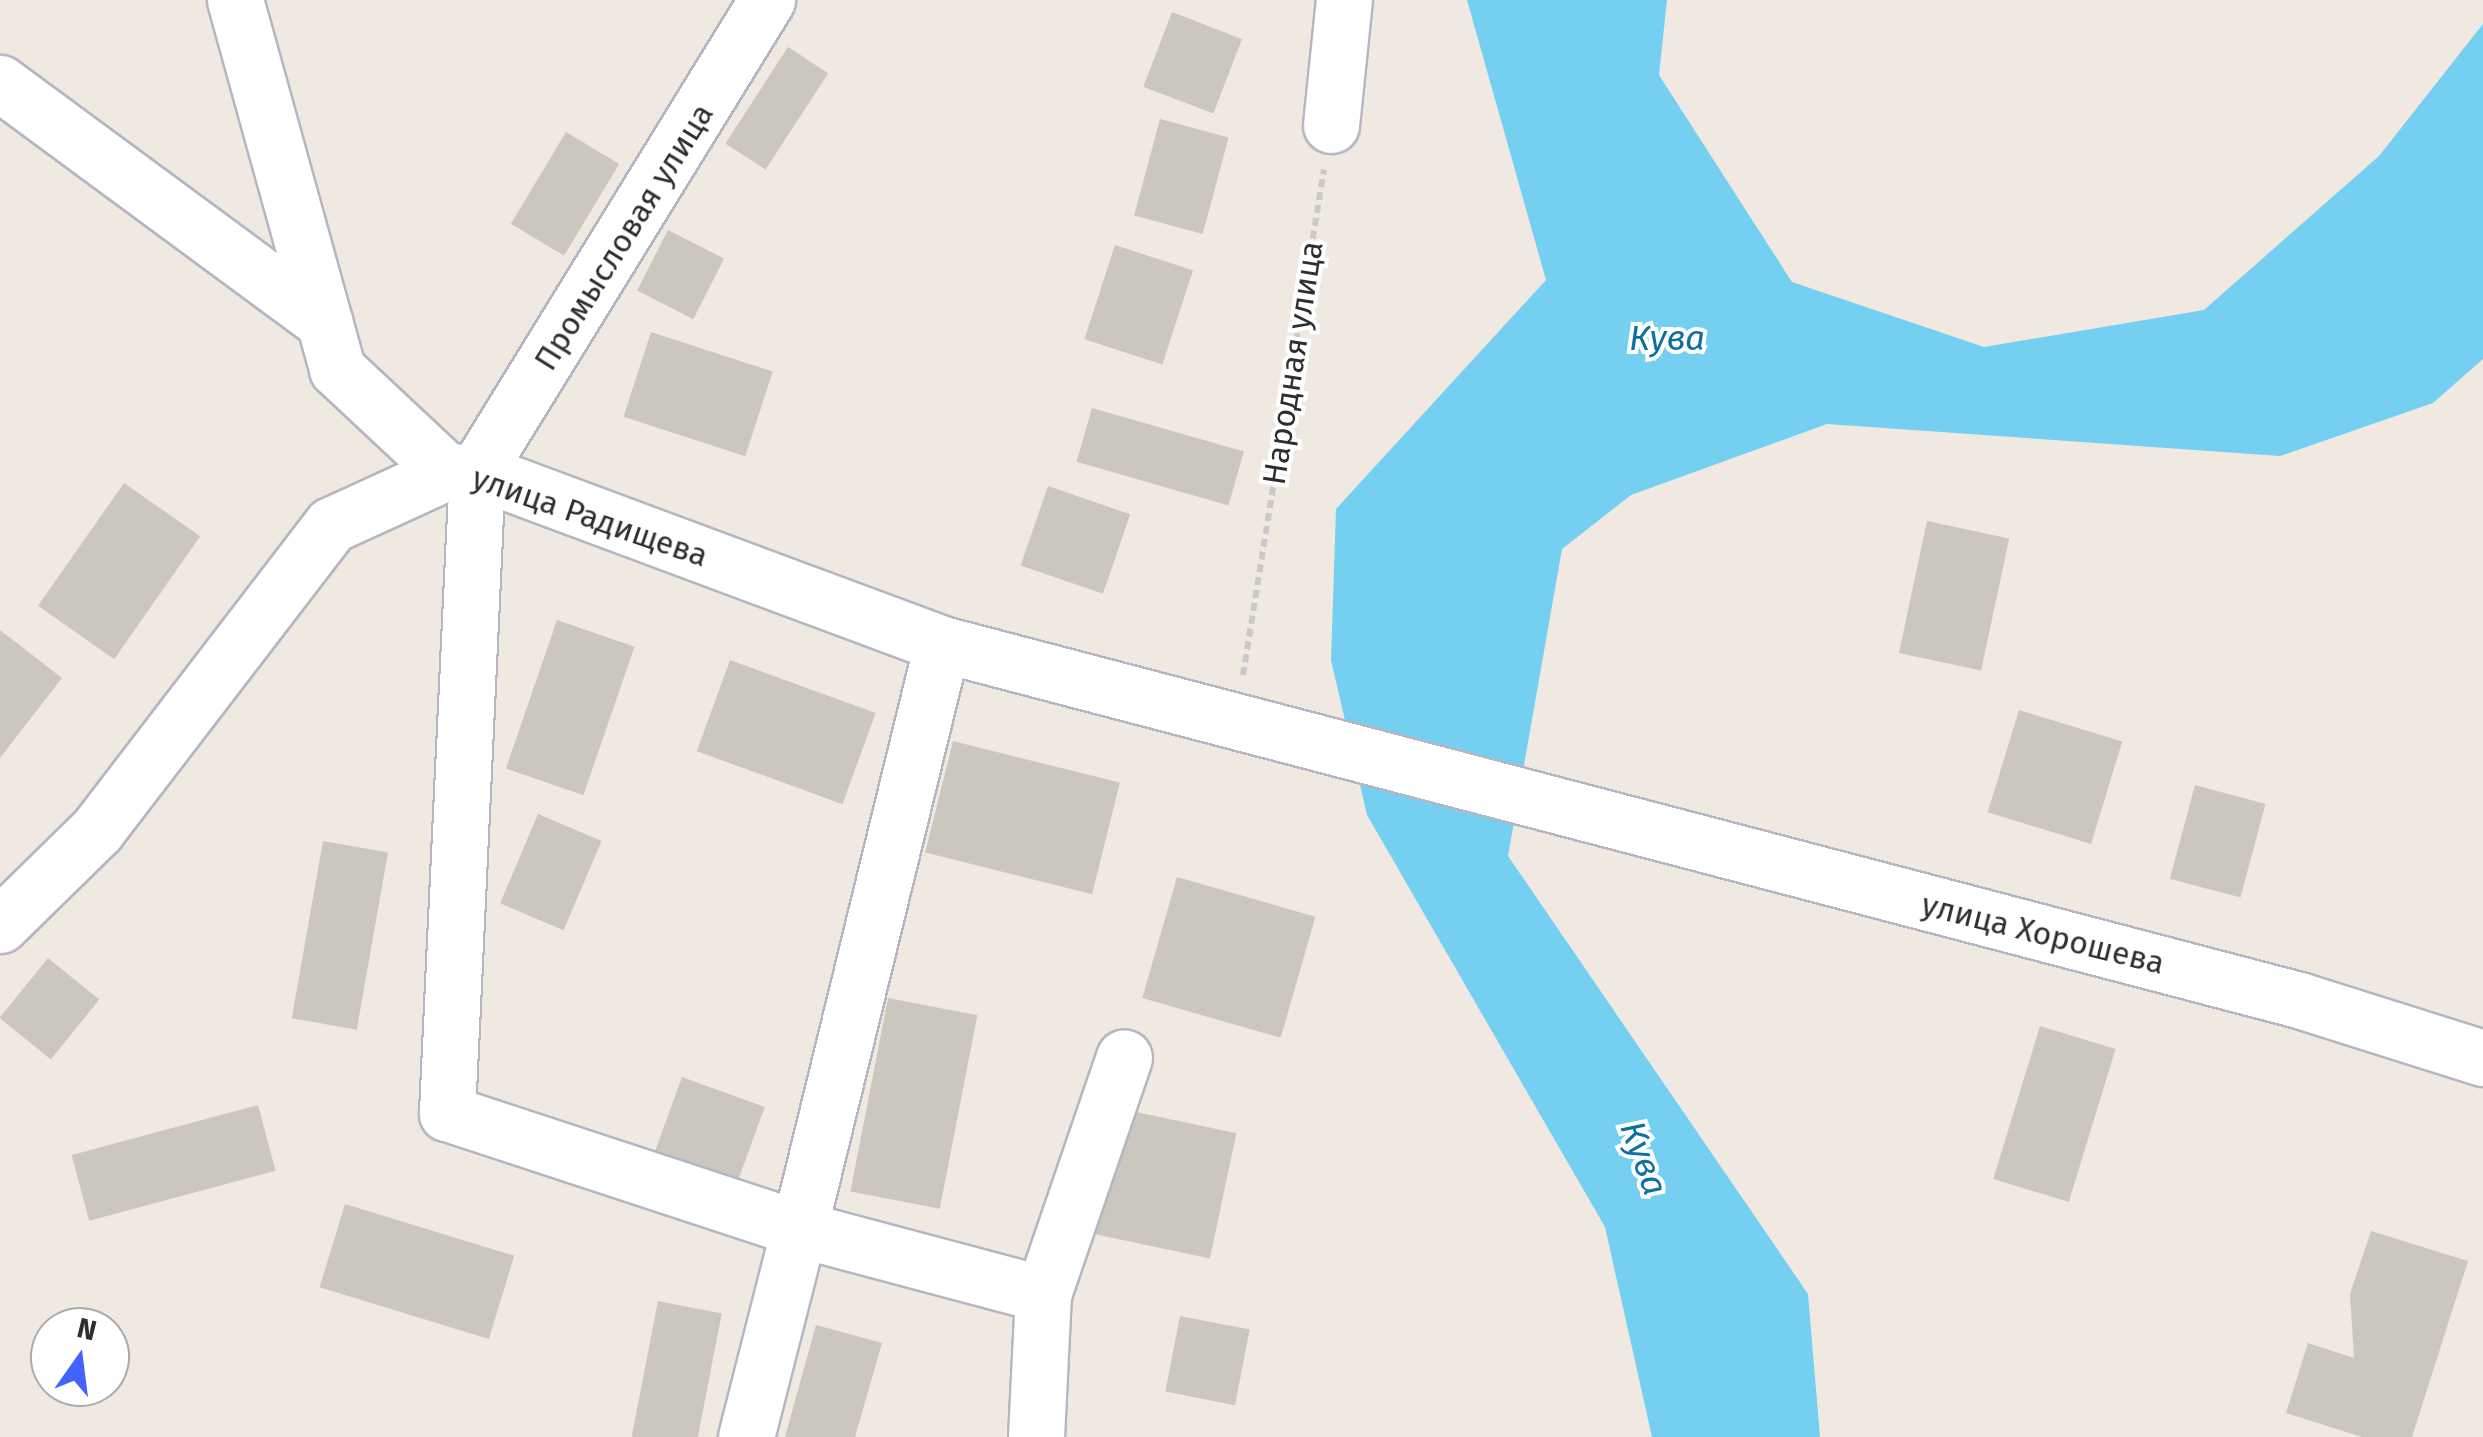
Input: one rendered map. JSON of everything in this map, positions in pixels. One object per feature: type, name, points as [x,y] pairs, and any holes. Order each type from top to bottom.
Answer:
[{"type":"street","points":[[235,0],[337,368],[462,472],[447,1113],[799,1229],[1044,1294]]},
{"type":"street","name":"Промысловая улица","points":[[462,472],[767,0]]},
{"type":"street","points":[[1332,126],[1344,0]]},
{"type":"street","points":[[0,83],[324,322]]},
{"type":"street","name":"улица Радищева","points":[[0,925],[97,830],[331,525],[462,472],[942,644],[1235,726]]},
{"type":"street","points":[[746,1437],[942,644]]},
{"type":"street","name":"улица Хорошева","points":[[1235,726],[2299,1000],[2483,1058]]},
{"type":"street","points":[[1036,1437],[1044,1294],[1124,1057]]},
{"type":"path","name":"Народная улица","points":[[1235,726],[1332,126]]},
{"type":"water","name":"Кува","points":[[1467,0],[1667,0],[1659,75],[1792,282],[1984,347],[2204,310],[2379,156],[2483,24],[2483,359],[2433,403],[2280,456],[1827,424],[1631,495],[1562,549],[1508,856],[1808,1294],[1820,1437],[1652,1437],[1605,1227],[1367,815],[1331,660],[1336,509],[1546,280]]},
{"type":"building","points":[[1172,12],[1242,39],[1213,114],[1143,87]]},
{"type":"building","points":[[788,47],[828,73],[766,170],[725,143]]},
{"type":"building","points":[[1160,119],[1229,137],[1203,234],[1134,216]]},
{"type":"building","points":[[566,132],[619,164],[564,256],[511,224]]},
{"type":"building","points":[[668,230],[724,259],[693,319],[637,291]]},
{"type":"building","points":[[1115,245],[1193,270],[1162,364],[1084,339]]},
{"type":"building","points":[[651,332],[773,372],[745,456],[623,417]]},
{"type":"building","points":[[1092,408],[1244,452],[1228,505],[1077,462]]},
{"type":"building","points":[[124,483],[200,536],[114,659],[38,606]]},
{"type":"building","points":[[1048,486],[1130,514],[1103,594],[1021,565]]},
{"type":"building","points":[[1927,521],[2009,538],[1981,671],[1899,653]]},
{"type":"building","points":[[557,620],[635,647],[583,795],[506,768]]},
{"type":"building","points":[[0,630],[62,678],[0,758]]},
{"type":"building","points":[[730,660],[876,713],[842,804],[697,751]]},
{"type":"building","points":[[2019,710],[2122,742],[2091,844],[1988,812]]},
{"type":"building","points":[[953,741],[1120,783],[1092,894],[925,853]]},
{"type":"building","points":[[2195,785],[2266,804],[2240,898],[2170,879]]},
{"type":"building","points":[[538,814],[602,841],[564,930],[500,903]]},
{"type":"building","points":[[323,841],[388,852],[357,1030],[292,1018]]},
{"type":"building","points":[[1177,877],[1315,917],[1281,1038],[1142,998]]},
{"type":"building","points":[[48,958],[99,1000],[51,1059],[0,1018]]},
{"type":"building","points":[[888,998],[977,1015],[940,1209],[850,1191]]},
{"type":"building","points":[[2040,1026],[2116,1049],[2069,1202],[1993,1179]]},
{"type":"building","points":[[682,1077],[765,1107],[738,1181],[655,1151]]},
{"type":"building","points":[[258,1105],[276,1171],[89,1221],[72,1155]]},
{"type":"building","points":[[1122,1109],[1236,1133],[1210,1259],[1095,1234]]},
{"type":"building","points":[[345,1204],[514,1256],[489,1339],[320,1287]]},
{"type":"building","points":[[2371,1231],[2468,1261],[2412,1437],[2362,1437],[2286,1413],[2308,1343],[2354,1358],[2350,1294]]},
{"type":"building","points":[[658,1301],[722,1313],[698,1437],[632,1436]]},
{"type":"building","points":[[1180,1316],[1250,1330],[1235,1405],[1165,1392]]},
{"type":"building","points":[[816,1325],[882,1343],[855,1437],[785,1437]]}]
